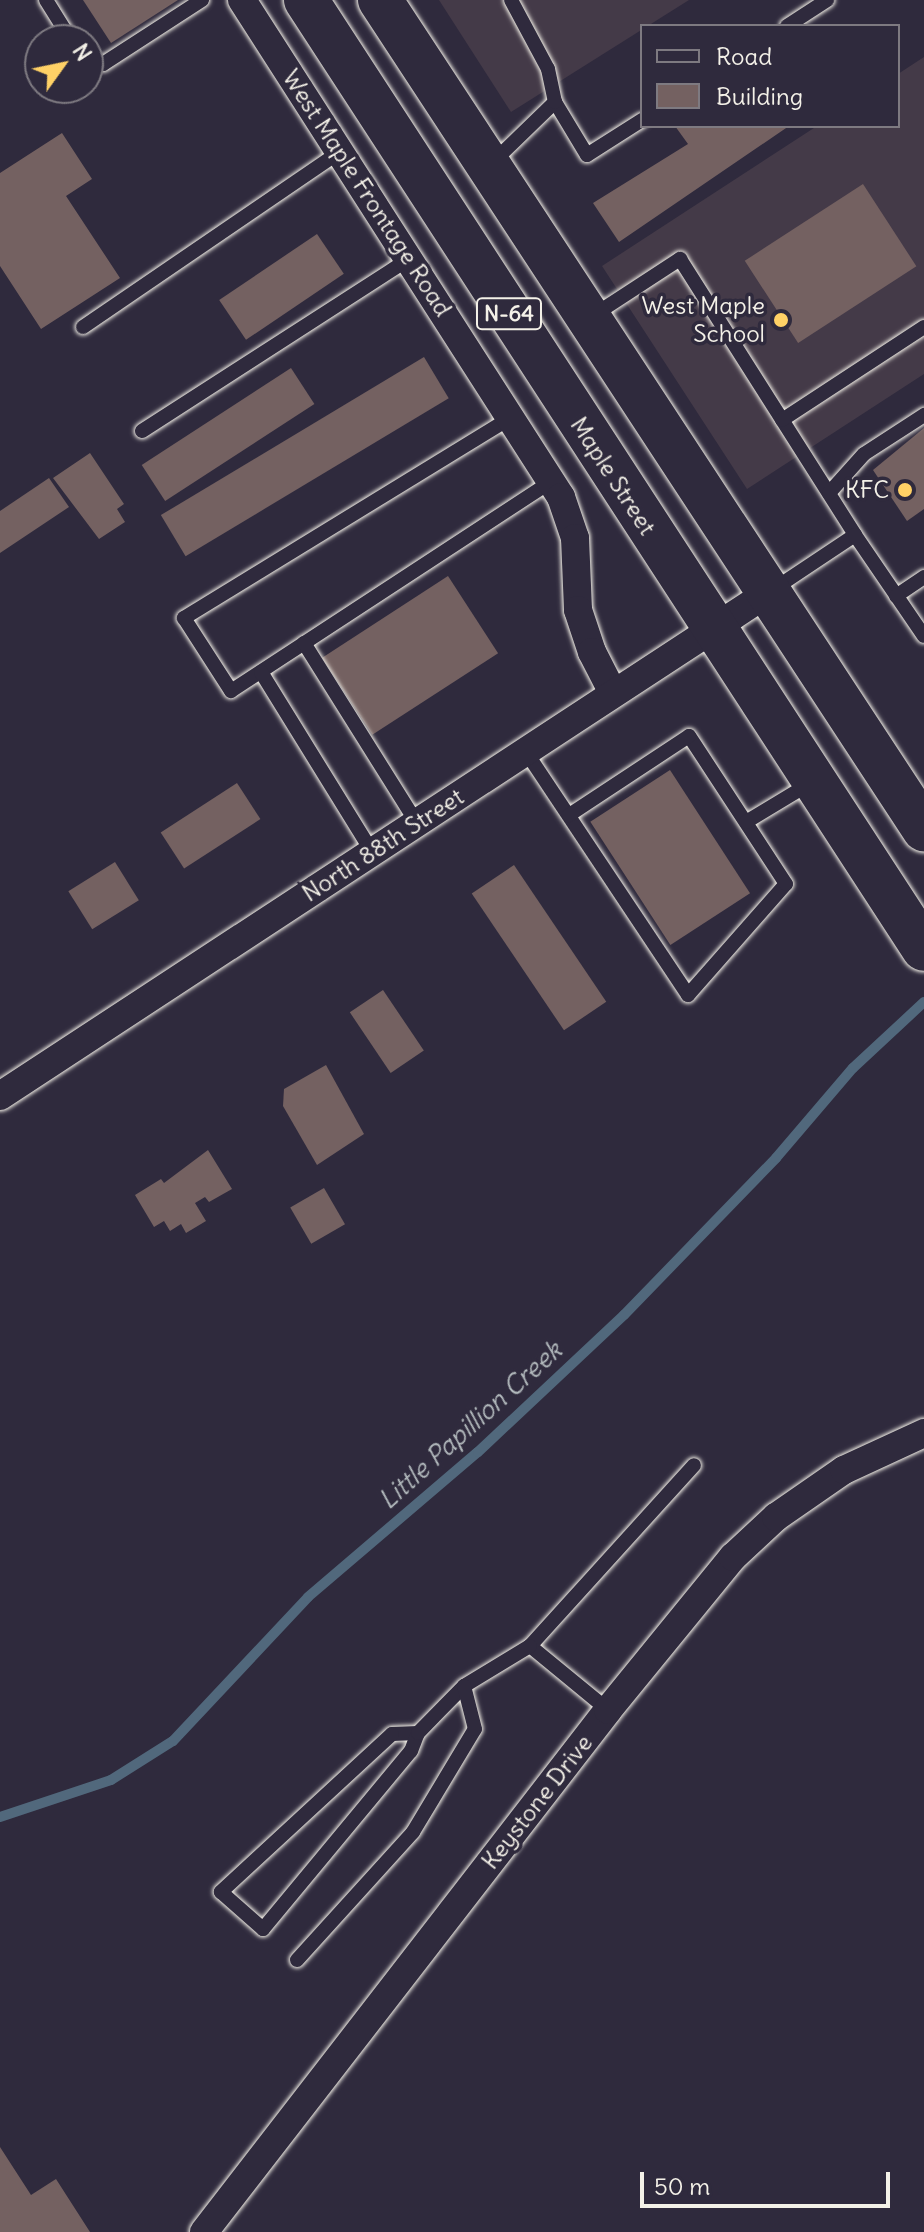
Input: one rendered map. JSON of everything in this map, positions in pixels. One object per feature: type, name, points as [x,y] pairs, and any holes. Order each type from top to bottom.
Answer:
[{"type":"main road","name":"Maple Street","points":[[306,0],[712,628],[924,949]]},
{"type":"main road","name":"N-64","points":[[380,0],[766,594],[924,829]]},
{"type":"street","name":"West Maple Frontage Road","points":[[242,0],[552,481],[575,538],[578,610],[592,652],[613,693]]},
{"type":"street","name":"North 88th Street","points":[[0,1096],[766,594]]},
{"type":"street","name":"Keystone Drive","points":[[204,2232],[704,1589],[776,1517],[844,1470],[924,1433]]},
{"type":"lane","points":[[46,0],[61,24]]},
{"type":"lane","points":[[104,63],[202,0]]},
{"type":"lane","points":[[511,0],[548,69],[555,102],[587,155],[640,121]]},
{"type":"lane","points":[[790,24],[827,0]]},
{"type":"lane","points":[[488,167],[555,102]]},
{"type":"lane","points":[[83,327],[340,152]]},
{"type":"lane","points":[[142,431],[410,258]]},
{"type":"lane","points":[[587,320],[680,259],[855,535],[924,636]]},
{"type":"lane","points":[[782,420],[924,327]]},
{"type":"lane","points":[[829,493],[864,454],[924,415]]},
{"type":"lane","points":[[512,417],[184,618],[231,691],[552,481]]},
{"type":"lane","points":[[766,594],[855,535]]},
{"type":"lane","points":[[896,596],[924,577]]},
{"type":"lane","points":[[304,643],[417,823]]},
{"type":"lane","points":[[261,672],[372,852]]},
{"type":"lane","points":[[526,752],[688,995],[786,884],[689,736],[569,815]]},
{"type":"lane","points":[[746,822],[813,782]]},
{"type":"lane","points":[[418,1733],[392,1734],[221,1892],[263,1929],[411,1751],[418,1733],[464,1686],[530,1646],[694,1465]]},
{"type":"lane","points":[[530,1646],[608,1710]]},
{"type":"lane","points":[[297,1960],[413,1832],[475,1729],[464,1686]]},
{"type":"shaded area","points":[[439,0],[689,0],[651,24],[640,24],[640,31],[511,112]]},
{"type":"shaded area","name":"West Maple School","points":[[924,57],[924,374],[747,489],[602,266],[814,128],[900,128],[900,73]]},
{"type":"building","points":[[83,0],[178,0],[111,43],[104,32],[104,24],[99,24]]},
{"type":"building","points":[[676,128],[786,128],[619,242],[593,203],[688,144]]},
{"type":"building","points":[[62,133],[92,179],[66,196],[120,278],[41,329],[0,266],[0,173]]},
{"type":"building","name":"West Maple School","points":[[863,184],[916,266],[798,343],[745,261]]},
{"type":"building","points":[[317,234],[344,274],[246,340],[219,300]]},
{"type":"building","points":[[424,357],[449,398],[186,556],[161,515]]},
{"type":"building","points":[[291,368],[314,404],[165,501],[142,465]]},
{"type":"building","name":"KFC","points":[[924,428],[924,509],[907,521],[873,470]]},
{"type":"building","points":[[90,453],[124,504],[117,509],[125,522],[99,539],[53,478]]},
{"type":"building","points":[[49,478],[69,507],[0,553],[0,511]]},
{"type":"building","points":[[448,576],[498,653],[372,735],[322,658]]},
{"type":"building","points":[[670,770],[750,893],[670,945],[590,822]]},
{"type":"building","points":[[237,783],[260,819],[184,869],[161,833]]},
{"type":"building","points":[[115,862],[139,900],[92,929],[68,891]]},
{"type":"building","points":[[514,865],[606,1002],[564,1030],[472,894]]},
{"type":"building","points":[[383,990],[424,1051],[391,1073],[350,1012]]},
{"type":"building","points":[[326,1065],[364,1134],[317,1165],[283,1106],[284,1089]]},
{"type":"building","points":[[208,1150],[232,1189],[209,1202],[205,1197],[195,1203],[206,1221],[186,1233],[181,1224],[170,1231],[164,1221],[154,1227],[135,1195],[161,1179],[164,1183]]},
{"type":"building","points":[[324,1188],[345,1224],[311,1244],[290,1208]]},
{"type":"building","points":[[0,2147],[31,2195],[56,2179],[90,2232],[0,2232]]},
{"type":"waterway","name":"Little Papillion Creek","points":[[0,1817],[111,1780],[173,1741],[308,1597],[478,1452],[624,1315],[776,1158],[853,1068],[924,1002]]},
{"type":"place","name":"West Maple School","points":[[781,320]]},
{"type":"place","name":"KFC","points":[[905,490]]}]
